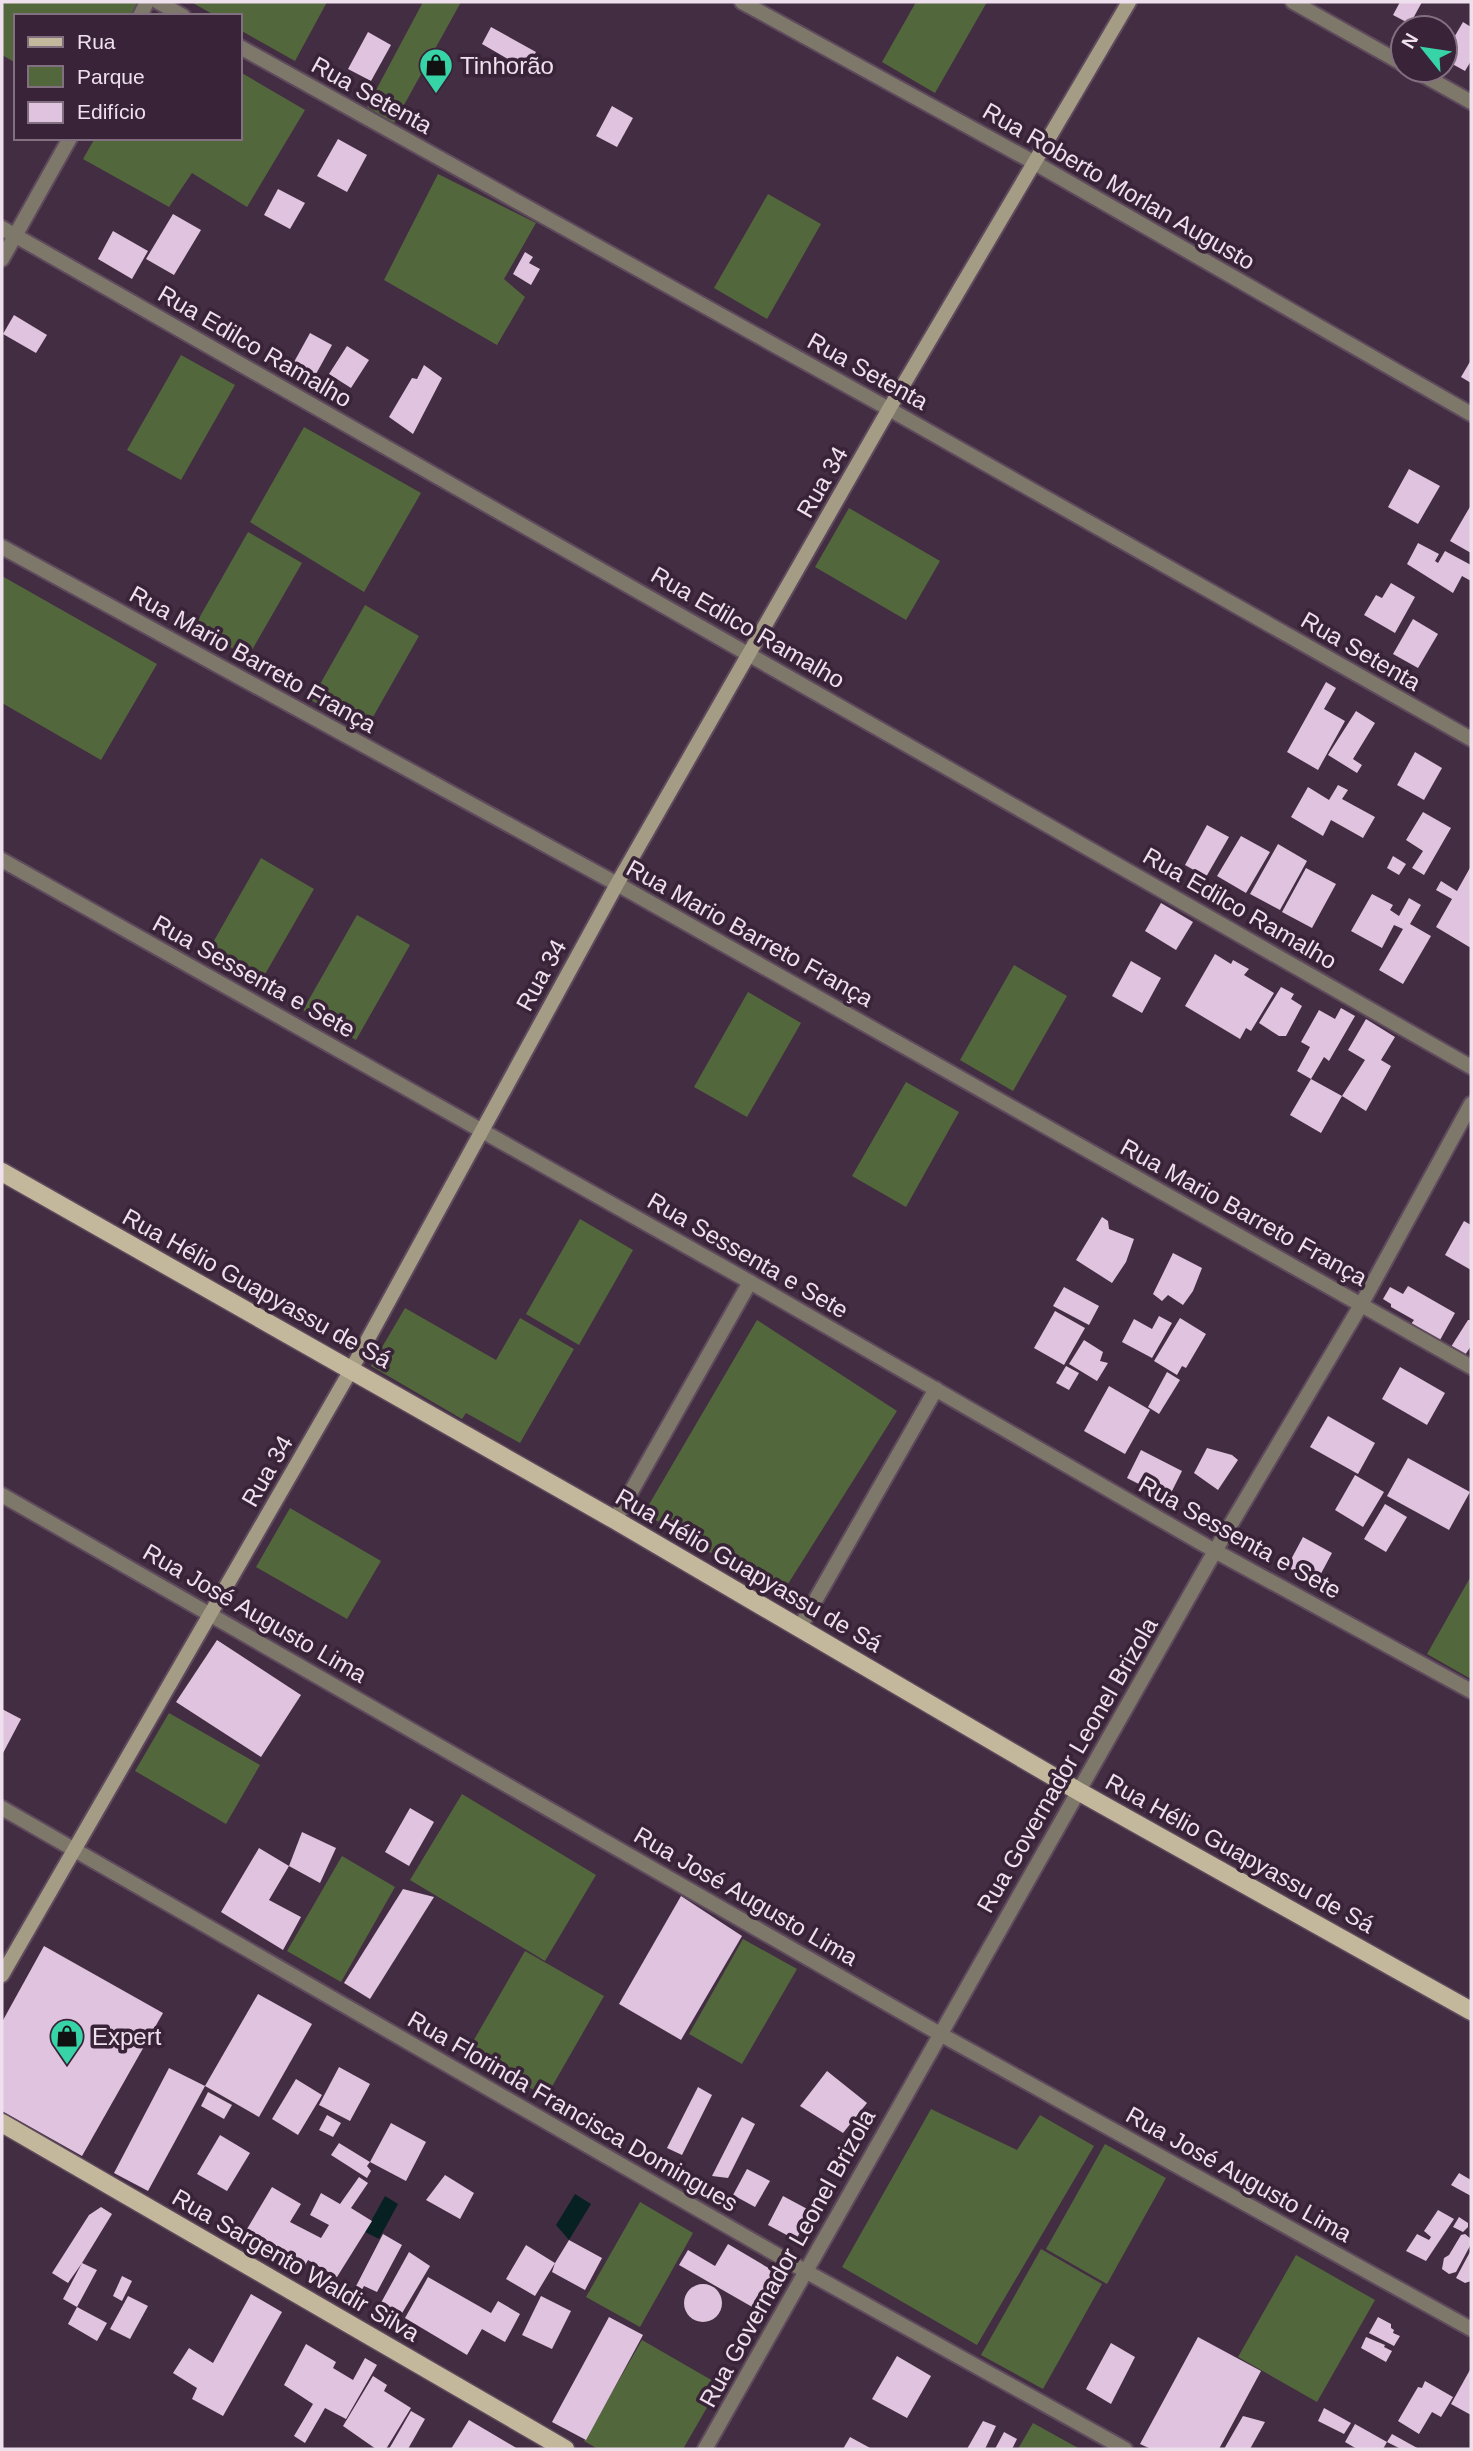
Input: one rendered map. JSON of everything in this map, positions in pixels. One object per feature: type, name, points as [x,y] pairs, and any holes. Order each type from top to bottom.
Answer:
[{"type":"main road","name":"Rua Hélio Guapyassu de Sá","points":[[2,1172],[800,1627],[1079,1791],[1471,2011]]},
{"type":"main road","name":"Rua Sargento Waldir Silva","points":[[2,2123],[565,2449]]},
{"type":"street","points":[[158,2],[179,14]]},
{"type":"street","name":"Rua Roberto Morlan Augusto","points":[[742,2],[1035,163],[1471,414]]},
{"type":"street","name":"Rua 34","points":[[2,1975],[352,1370],[617,884],[889,410],[1129,2]]},
{"type":"street","points":[[1293,2],[1389,56]]},
{"type":"street","name":"Rua Setenta","points":[[242,48],[1471,739]]},
{"type":"street","points":[[1439,84],[1471,102]]},
{"type":"street","points":[[2,258],[69,140]]},
{"type":"street","name":"Rua Edilco Ramalho","points":[[2,228],[1471,1067]]},
{"type":"street","name":"Rua Mario Barreto França","points":[[2,547],[617,884],[1471,1367]]},
{"type":"street","name":"Rua Sessenta e Sete","points":[[2,860],[750,1282],[1215,1551],[1471,1691]]},
{"type":"street","name":"Rua Governador Leonel Brizola","points":[[705,2449],[1215,1551],[1361,1305],[1471,1104]]},
{"type":"street","points":[[615,1521],[750,1282]]},
{"type":"street","points":[[800,1627],[936,1390]]},
{"type":"street","name":"Rua José Augusto Lima","points":[[2,1495],[940,2034],[1471,2329]]},
{"type":"street","name":"Rua Florinda Francisca Domingues","points":[[2,1808],[807,2272],[1125,2449]]},
{"type":"green space","points":[[2,2],[138,4],[133,14],[14,14],[14,62],[2,55]]},
{"type":"green space","points":[[191,2],[327,2],[295,61],[242,31],[242,14],[212,14]]},
{"type":"green space","points":[[423,2],[461,2],[394,123],[367,107]]},
{"type":"green space","points":[[916,2],[987,2],[935,93],[882,62]]},
{"type":"green space","points":[[242,73],[305,110],[247,207],[192,173],[169,207],[83,159],[94,140],[242,140]]},
{"type":"green space","points":[[438,174],[536,223],[504,279],[525,297],[497,345],[384,280]]},
{"type":"green space","points":[[768,194],[821,224],[767,319],[714,288]]},
{"type":"green space","points":[[181,355],[235,385],[181,480],[127,450]]},
{"type":"green space","points":[[304,427],[421,493],[364,592],[250,522]]},
{"type":"green space","points":[[849,508],[940,561],[906,620],[815,567]]},
{"type":"green space","points":[[248,532],[302,563],[248,657],[194,627]]},
{"type":"green space","points":[[2,576],[157,664],[101,760],[2,703]]},
{"type":"green space","points":[[365,605],[419,636],[365,731],[311,700]]},
{"type":"green space","points":[[261,858],[314,889],[260,983],[207,953]]},
{"type":"green space","points":[[357,915],[410,945],[356,1040],[303,1010]]},
{"type":"green space","points":[[1014,965],[1067,996],[1013,1091],[960,1060]]},
{"type":"green space","points":[[748,992],[801,1023],[747,1117],[694,1087]]},
{"type":"green space","points":[[906,1082],[959,1112],[906,1207],[852,1176]]},
{"type":"green space","points":[[580,1219],[633,1250],[579,1345],[526,1314]]},
{"type":"green space","points":[[405,1308],[496,1360],[520,1318],[574,1349],[520,1443],[466,1413],[462,1419],[371,1366]]},
{"type":"green space","points":[[757,1320],[897,1411],[781,1595],[644,1513]]},
{"type":"green space","points":[[290,1508],[381,1561],[347,1619],[256,1567]]},
{"type":"green space","points":[[1471,1576],[1471,1679],[1427,1654]]},
{"type":"green space","points":[[169,1713],[260,1765],[226,1824],[135,1771]]},
{"type":"green space","points":[[462,1794],[596,1875],[545,1961],[410,1880]]},
{"type":"green space","points":[[342,1856],[395,1887],[341,1982],[287,1951]]},
{"type":"green space","points":[[743,1939],[797,1969],[742,2064],[689,2034]]},
{"type":"green space","points":[[525,1951],[604,1996],[546,2097],[467,2052]]},
{"type":"green space","points":[[931,2109],[1017,2150],[1040,2115],[1094,2146],[977,2345],[842,2267]]},
{"type":"green space","points":[[1105,2144],[1166,2178],[1107,2284],[1046,2249]]},
{"type":"green space","points":[[640,2202],[693,2233],[640,2327],[586,2297]]},
{"type":"green space","points":[[1041,2249],[1102,2284],[1043,2389],[981,2355]]},
{"type":"green space","points":[[1296,2255],[1375,2300],[1317,2402],[1238,2357]]},
{"type":"green space","points":[[642,2340],[720,2385],[683,2449],[598,2449],[584,2441]]},
{"type":"green space","points":[[1033,2423],[1080,2449],[1018,2449]]},
{"type":"shaded area","points":[[575,2194],[591,2204],[569,2240],[556,2225]]},
{"type":"shaded area","points":[[385,2196],[398,2204],[379,2239],[365,2232]]},
{"type":"building","points":[[1400,2],[1422,2],[1415,14],[1394,14]]},
{"type":"building","points":[[1463,22],[1471,27],[1471,61],[1465,71],[1459,68],[1459,29]]},
{"type":"building","points":[[491,27],[536,52],[525,69],[482,44]]},
{"type":"building","points":[[368,32],[391,45],[371,81],[348,69]]},
{"type":"building","points":[[612,106],[633,118],[617,147],[596,136]]},
{"type":"building","points":[[338,139],[367,155],[347,192],[317,176]]},
{"type":"building","points":[[278,189],[305,203],[290,229],[264,215]]},
{"type":"building","points":[[173,214],[201,230],[174,275],[146,259]]},
{"type":"building","points":[[113,231],[148,251],[132,279],[98,259]]},
{"type":"building","points":[[525,252],[533,257],[529,263],[540,269],[531,285],[513,274]]},
{"type":"building","points":[[14,315],[47,335],[36,353],[3,334]]},
{"type":"building","points":[[310,333],[332,345],[316,374],[294,362]]},
{"type":"building","points":[[347,346],[369,360],[351,388],[329,374]]},
{"type":"building","points":[[1471,360],[1471,383],[1461,377]]},
{"type":"building","points":[[424,365],[442,378],[413,434],[389,417],[412,378],[417,379]]},
{"type":"building","points":[[1409,469],[1440,486],[1418,524],[1388,507]]},
{"type":"building","points":[[1471,505],[1471,553],[1450,541]]},
{"type":"building","points":[[1418,543],[1439,554],[1435,561],[1438,563],[1445,551],[1471,565],[1471,581],[1462,576],[1453,593],[1407,564]]},
{"type":"building","points":[[1391,583],[1415,597],[1395,633],[1364,615],[1376,595],[1382,598]]},
{"type":"building","points":[[1413,619],[1438,634],[1418,668],[1393,654]]},
{"type":"building","points":[[1326,682],[1336,688],[1324,709],[1345,721],[1318,770],[1287,752]]},
{"type":"building","points":[[1356,711],[1375,723],[1353,759],[1362,765],[1357,773],[1328,755]]},
{"type":"building","points":[[1415,752],[1442,768],[1424,800],[1397,785]]},
{"type":"building","points":[[1338,785],[1348,790],[1342,799],[1375,817],[1363,838],[1331,820],[1323,836],[1291,817],[1308,787],[1329,800]]},
{"type":"building","points":[[1423,812],[1451,828],[1424,875],[1412,868],[1423,851],[1406,840]]},
{"type":"building","points":[[1207,825],[1229,837],[1206,877],[1185,865]]},
{"type":"building","points":[[1241,836],[1270,852],[1246,893],[1217,876]]},
{"type":"building","points":[[1278,844],[1307,861],[1280,910],[1250,894]]},
{"type":"building","points":[[1393,856],[1406,864],[1399,875],[1387,868]]},
{"type":"building","points":[[1471,866],[1471,948],[1436,927],[1452,899],[1436,890],[1441,881],[1457,891]]},
{"type":"building","points":[[1306,868],[1336,884],[1312,928],[1282,912]]},
{"type":"building","points":[[1372,894],[1393,905],[1390,910],[1399,916],[1409,898],[1421,905],[1410,924],[1431,936],[1403,984],[1379,970],[1403,929],[1394,925],[1382,948],[1351,931]]},
{"type":"building","points":[[1161,903],[1193,922],[1176,950],[1145,931]]},
{"type":"building","points":[[1215,954],[1231,964],[1233,960],[1249,969],[1244,975],[1274,993],[1251,1031],[1246,1028],[1240,1039],[1185,1006]]},
{"type":"building","points":[[1131,961],[1161,978],[1142,1013],[1112,996]]},
{"type":"building","points":[[1281,987],[1294,994],[1291,999],[1302,1006],[1286,1036],[1279,1036],[1259,1023]]},
{"type":"building","points":[[1341,1008],[1355,1016],[1329,1061],[1324,1057],[1311,1079],[1297,1071],[1310,1047],[1301,1042],[1319,1010],[1335,1019]]},
{"type":"building","points":[[1366,1019],[1395,1037],[1381,1060],[1391,1066],[1366,1111],[1342,1096],[1365,1060],[1348,1050]]},
{"type":"building","points":[[1311,1079],[1342,1096],[1321,1133],[1290,1115]]},
{"type":"building","points":[[1102,1217],[1108,1221],[1109,1229],[1134,1239],[1126,1262],[1112,1283],[1076,1260]]},
{"type":"building","points":[[1464,1221],[1471,1225],[1471,1270],[1445,1255]]},
{"type":"building","points":[[1173,1253],[1202,1268],[1193,1291],[1183,1305],[1168,1295],[1162,1301],[1153,1294]]},
{"type":"building","points":[[1408,1286],[1455,1313],[1440,1340],[1411,1324],[1414,1320],[1391,1307],[1391,1304],[1383,1299],[1390,1287],[1403,1294]]},
{"type":"building","points":[[1064,1287],[1099,1306],[1089,1325],[1053,1306]]},
{"type":"building","points":[[1055,1311],[1085,1328],[1064,1365],[1034,1348]]},
{"type":"building","points":[[1159,1316],[1172,1323],[1152,1358],[1122,1342],[1134,1319],[1152,1329]]},
{"type":"building","points":[[1180,1318],[1206,1334],[1186,1368],[1182,1366],[1177,1375],[1154,1361]]},
{"type":"building","points":[[1468,1320],[1471,1320],[1471,1346],[1463,1358],[1449,1350]]},
{"type":"building","points":[[1084,1340],[1103,1352],[1100,1361],[1108,1363],[1097,1381],[1069,1364]]},
{"type":"building","points":[[1066,1366],[1079,1373],[1069,1390],[1056,1383]]},
{"type":"building","points":[[1400,1367],[1445,1393],[1427,1425],[1382,1399]]},
{"type":"building","points":[[1167,1372],[1180,1380],[1159,1414],[1148,1407]]},
{"type":"building","points":[[1109,1386],[1150,1410],[1125,1454],[1084,1431]]},
{"type":"building","points":[[1328,1416],[1375,1443],[1358,1474],[1310,1447]]},
{"type":"building","points":[[1207,1448],[1232,1455],[1238,1460],[1218,1490],[1194,1473]]},
{"type":"building","points":[[1141,1450],[1182,1471],[1168,1499],[1127,1478]]},
{"type":"building","points":[[1408,1458],[1470,1492],[1449,1530],[1387,1496]]},
{"type":"building","points":[[1355,1475],[1384,1492],[1363,1527],[1335,1510]]},
{"type":"building","points":[[1385,1504],[1407,1517],[1386,1552],[1364,1539]]},
{"type":"building","points":[[1303,1537],[1332,1553],[1316,1583],[1287,1567]]},
{"type":"building","points":[[217,1640],[301,1695],[261,1757],[176,1702]]},
{"type":"building","points":[[2,1709],[21,1719],[2,1755]]},
{"type":"building","points":[[410,1808],[434,1822],[409,1866],[385,1852]]},
{"type":"building","points":[[302,1832],[336,1848],[320,1883],[289,1866]]},
{"type":"building","points":[[259,1848],[289,1866],[269,1900],[301,1917],[283,1950],[221,1912]]},
{"type":"building","points":[[403,1889],[434,1897],[370,1999],[344,1983]]},
{"type":"building","points":[[681,1896],[742,1936],[681,2040],[619,2004]]},
{"type":"building","name":"Expert","points":[[44,1946],[163,2013],[82,2156],[2,2111],[2,2022]]},
{"type":"building","points":[[258,1994],[312,2024],[259,2117],[205,2086]]},
{"type":"building","points":[[339,2067],[370,2084],[350,2121],[319,2105]]},
{"type":"building","points":[[169,2068],[205,2086],[148,2191],[114,2173]]},
{"type":"building","points":[[827,2071],[867,2103],[843,2133],[800,2106]]},
{"type":"building","points":[[296,2079],[322,2095],[298,2135],[272,2119]]},
{"type":"building","points":[[698,2087],[712,2095],[682,2155],[667,2148]]},
{"type":"building","points":[[208,2092],[232,2105],[224,2119],[201,2106]]},
{"type":"building","points":[[327,2115],[341,2123],[333,2137],[319,2130]]},
{"type":"building","points":[[742,2117],[755,2124],[728,2178],[712,2176]]},
{"type":"building","points":[[391,2123],[426,2142],[406,2181],[370,2162]]},
{"type":"building","points":[[220,2135],[250,2153],[227,2191],[197,2174]]},
{"type":"building","points":[[339,2143],[370,2162],[367,2166],[371,2171],[367,2178],[331,2155]]},
{"type":"building","points":[[747,2169],[770,2181],[755,2207],[733,2195]]},
{"type":"building","points":[[1459,2173],[1471,2180],[1471,2196],[1451,2185]]},
{"type":"building","points":[[445,2175],[474,2193],[460,2219],[426,2200]]},
{"type":"building","points":[[359,2177],[368,2183],[351,2208],[372,2221],[337,2277],[308,2260],[301,2273],[271,2257],[277,2247],[247,2229],[272,2187],[301,2204],[290,2222],[321,2238],[329,2225],[310,2215],[321,2193],[340,2204]]},
{"type":"building","points":[[783,2196],[811,2211],[796,2240],[768,2225]]},
{"type":"building","points":[[101,2207],[112,2214],[68,2283],[52,2273],[89,2215]]},
{"type":"building","points":[[1438,2210],[1454,2219],[1426,2261],[1406,2251],[1417,2234],[1429,2240],[1431,2237],[1424,2231]]},
{"type":"building","points":[[1459,2217],[1468,2223],[1463,2232],[1453,2227]]},
{"type":"building","points":[[383,2234],[402,2245],[377,2292],[364,2286],[359,2295],[353,2292]]},
{"type":"building","points":[[1465,2234],[1471,2239],[1471,2244],[1456,2272],[1449,2274],[1442,2269],[1444,2258],[1449,2255],[1461,2235]]},
{"type":"building","points":[[569,2240],[602,2258],[585,2290],[552,2272]]},
{"type":"building","points":[[728,2244],[782,2276],[761,2312],[679,2265],[688,2250],[715,2266]]},
{"type":"building","points":[[526,2245],[555,2263],[535,2296],[506,2279]]},
{"type":"building","points":[[1471,2250],[1471,2281],[1465,2283],[1456,2278]]},
{"type":"building","points":[[409,2252],[430,2266],[398,2320],[377,2310]]},
{"type":"building","points":[[82,2263],[97,2270],[77,2307],[63,2299]]},
{"type":"building","points":[[122,2276],[132,2281],[122,2301],[113,2296]]},
{"type":"building","points":[[428,2277],[491,2313],[498,2301],[520,2314],[505,2342],[482,2329],[467,2355],[405,2318]]},
{"type":"building","points":[[703,2284],[717,2289],[722,2303],[717,2317],[703,2322],[689,2317],[684,2303],[689,2289]]},
{"type":"building","points":[[251,2294],[282,2312],[223,2416],[192,2399],[197,2388],[173,2373],[189,2348],[213,2363]]},
{"type":"building","points":[[128,2296],[148,2306],[130,2339],[110,2329]]},
{"type":"building","points":[[541,2296],[571,2311],[552,2349],[522,2335]]},
{"type":"building","points":[[77,2307],[107,2323],[97,2341],[68,2324]]},
{"type":"building","points":[[609,2317],[643,2335],[586,2440],[552,2422]]},
{"type":"building","points":[[1378,2317],[1391,2324],[1393,2333],[1400,2336],[1394,2346],[1369,2333]]},
{"type":"building","points":[[1198,2337],[1261,2371],[1219,2449],[1151,2449],[1140,2444]]},
{"type":"building","points":[[1366,2337],[1392,2351],[1386,2362],[1361,2348]]},
{"type":"building","points":[[1111,2343],[1135,2357],[1111,2404],[1086,2389]]},
{"type":"building","points":[[306,2344],[336,2362],[333,2368],[353,2380],[365,2358],[377,2365],[346,2419],[325,2408],[305,2443],[294,2436],[313,2404],[284,2385]]},
{"type":"building","points":[[897,2356],[931,2376],[907,2418],[872,2399]]},
{"type":"building","points":[[1471,2368],[1471,2415],[1451,2404]]},
{"type":"building","points":[[373,2376],[387,2385],[384,2391],[411,2408],[386,2449],[376,2449],[343,2426]]},
{"type":"building","points":[[1425,2381],[1453,2397],[1441,2417],[1432,2412],[1419,2434],[1398,2421],[1418,2387],[1422,2388]]},
{"type":"building","points":[[1324,2408],[1351,2423],[1344,2434],[1318,2421]]},
{"type":"building","points":[[411,2411],[425,2419],[408,2449],[389,2449]]},
{"type":"building","points":[[1243,2416],[1265,2422],[1250,2449],[1224,2449]]},
{"type":"building","points":[[469,2420],[518,2449],[451,2449]]},
{"type":"building","points":[[983,2421],[996,2426],[985,2449],[967,2449]]},
{"type":"building","points":[[1355,2424],[1387,2442],[1383,2449],[1357,2449],[1345,2442]]},
{"type":"building","points":[[1004,2432],[1017,2439],[1012,2449],[995,2449]]},
{"type":"building","points":[[1392,2434],[1419,2449],[1401,2449],[1387,2442]]},
{"type":"building","points":[[850,2437],[872,2449],[843,2449]]},
{"type":"place","name":"Tinhorão","points":[[436,95]]},
{"type":"place","name":"Expert","points":[[67,2066]]}]
